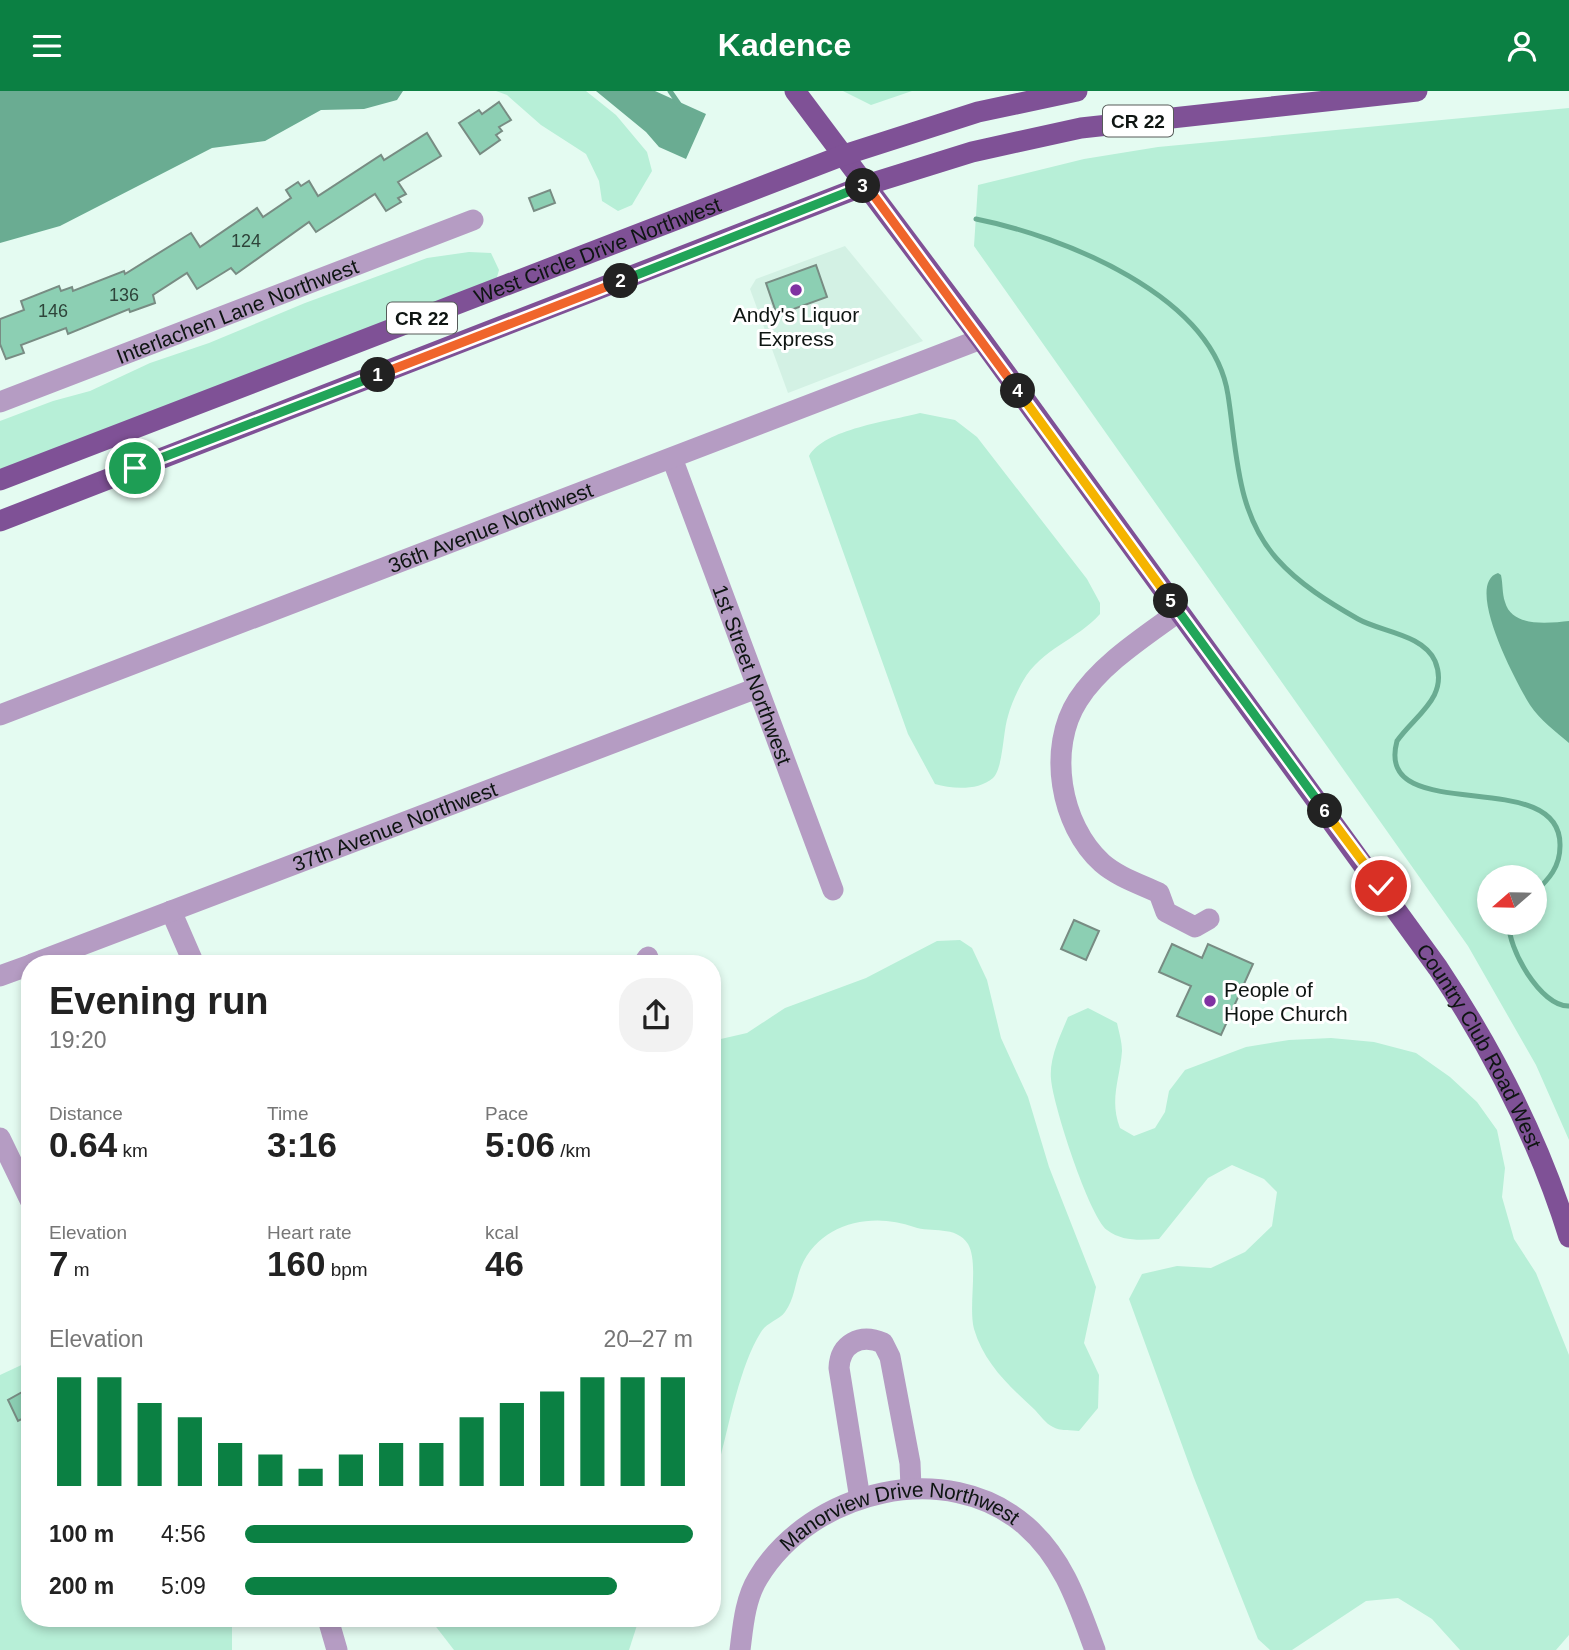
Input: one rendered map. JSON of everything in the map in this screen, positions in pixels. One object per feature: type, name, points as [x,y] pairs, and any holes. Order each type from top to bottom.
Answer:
[{"type":"main road","name":"Country Club Road West","points":[[795,91],[981,339],[1178,612],[1381,886],[1468,1013],[1528,1126],[1569,1237]]},
{"type":"main road","name":"CR 22","points":[[844,155],[978,111],[1077,91]]},
{"type":"main road","name":"CR 22","points":[[866,185],[972,152],[1081,128],[1417,91]]},
{"type":"main road","name":"West Circle Drive Northwest","points":[[0,480],[844,155]]},
{"type":"main road","name":"West Circle Drive Northwest","points":[[0,521],[866,185]]},
{"type":"street","name":"Interlachen Lane Northwest","points":[[0,402],[473,220]]},
{"type":"street","name":"36th Avenue Northwest","points":[[0,715],[981,339]]},
{"type":"street","name":"1st Street Northwest","points":[[671,458],[833,890]]},
{"type":"street","points":[[1178,612],[1087,688],[1070,716],[1062,749],[1066,802],[1084,841],[1103,864],[1159,893],[1166,912],[1195,927],[1209,919]]},
{"type":"street","name":"37th Avenue Northwest","points":[[57,955],[757,688]]},
{"type":"street","points":[[172,911],[190,955]]},
{"type":"street","name":"37th Avenue Northwest","points":[[0,977],[21,969]]},
{"type":"street","points":[[0,1138],[21,1181]]},
{"type":"street","points":[[860,1499],[838,1369],[839,1355],[847,1345],[861,1339],[873,1338],[884,1343],[890,1357],[910,1463],[911,1488]]},
{"type":"street","name":"Manorview Drive Northwest","points":[[740,1650],[746,1611],[756,1580],[776,1553],[825,1515],[860,1499],[911,1488],[947,1489],[975,1495],[1006,1510],[1025,1525],[1059,1563],[1095,1650]]},
{"type":"street","points":[[330,1627],[337,1650]]},
{"type":"shaded area","points":[[0,91],[403,91],[397,100],[364,109],[321,110],[265,141],[212,148],[60,226],[0,243]]},
{"type":"shaded area","points":[[496,91],[586,91],[616,115],[647,152],[652,171],[632,205],[618,211],[602,201],[599,181],[586,154],[541,125],[507,95]]},
{"type":"shaded area","points":[[596,91],[655,91],[706,114],[686,159],[659,147],[646,132]]},
{"type":"shaded area","points":[[843,91],[912,91],[871,105]]},
{"type":"shaded area","points":[[1569,108],[1569,1140],[1536,1065],[1468,946],[974,246],[978,185],[1084,159],[1158,147]]},
{"type":"shaded area","points":[[845,246],[923,341],[788,393],[750,289],[756,279]]},
{"type":"shaded area","points":[[469,252],[491,253],[499,270],[495,284],[0,480],[0,421],[53,401],[90,391],[150,363],[209,343],[305,303],[427,258]]},
{"type":"shaded area","points":[[920,413],[955,420],[977,437],[1087,579],[1100,603],[1100,614],[1039,661],[1023,681],[1009,712],[996,773],[987,782],[973,787],[957,788],[935,784],[908,734],[809,456],[828,439],[843,433]]},
{"type":"shaded area","points":[[1498,573],[1501,575],[1505,602],[1515,616],[1532,622],[1569,621],[1569,743],[1534,710],[1505,658],[1496,636],[1487,596],[1489,581]]},
{"type":"shaded area","points":[[960,940],[972,948],[987,980],[1001,1038],[1028,1097],[1049,1167],[1096,1287],[1084,1343],[1099,1375],[1098,1408],[1079,1431],[1050,1426],[998,1373],[984,1353],[974,1329],[973,1262],[968,1244],[963,1238],[950,1232],[898,1223],[865,1221],[834,1231],[810,1252],[801,1267],[788,1307],[763,1329],[747,1361],[721,1455],[721,1039],[747,1033],[785,1008],[866,978],[937,941]]},
{"type":"shaded area","points":[[1088,1008],[1117,1023],[1122,1051],[1115,1108],[1120,1128],[1134,1136],[1155,1128],[1165,1112],[1169,1091],[1185,1070],[1246,1047],[1289,1040],[1331,1038],[1374,1042],[1416,1053],[1450,1077],[1477,1102],[1497,1130],[1505,1168],[1502,1197],[1514,1239],[1536,1273],[1569,1355],[1569,1635],[1556,1650],[1460,1650],[1432,1619],[1398,1598],[1366,1601],[1292,1650],[1270,1650],[1258,1639],[1194,1478],[1129,1299],[1142,1274],[1177,1266],[1211,1268],[1245,1252],[1272,1226],[1277,1192],[1264,1179],[1232,1165],[1208,1178],[1159,1239],[1126,1238],[1107,1230],[1091,1204],[1073,1159],[1051,1079],[1053,1056],[1068,1017]]},
{"type":"shaded area","points":[[21,1365],[21,1627],[232,1627],[232,1650],[0,1650],[0,1375]]},
{"type":"shaded area","points":[[436,1627],[636,1627],[629,1650],[454,1650]]},
{"type":"building","points":[[499,102],[511,120],[499,127],[502,131],[496,135],[500,140],[480,154],[459,123],[479,110],[482,114]]},
{"type":"building","points":[[427,133],[441,156],[398,182],[406,194],[398,198],[401,202],[386,211],[375,194],[316,232],[309,222],[236,274],[231,268],[197,289],[187,273],[153,295],[155,303],[130,312],[129,309],[68,334],[66,328],[21,345],[24,353],[6,359],[0,344],[0,319],[24,310],[21,301],[59,286],[61,291],[72,287],[73,291],[124,271],[125,274],[191,233],[200,247],[257,208],[263,217],[291,198],[286,190],[298,182],[301,186],[309,181],[318,196],[381,155],[384,160]]},
{"type":"building","points":[[550,190],[555,203],[534,211],[529,198]]},
{"type":"building","name":"Andy's Liquor Express","points":[[816,265],[827,297],[777,315],[766,283]]},
{"type":"building","points":[[1074,920],[1099,931],[1086,960],[1061,949]]},
{"type":"building","name":"People of Hope Church","points":[[1172,944],[1202,958],[1208,944],[1253,964],[1221,1035],[1177,1016],[1191,986],[1159,972]]},
{"type":"building","points":[[21,1393],[21,1420],[18,1421],[8,1400]]},
{"type":"waterway","points":[[670,91],[681,107]]},
{"type":"waterway","points":[[976,219],[1011,227],[1090,256],[1129,276],[1164,300],[1194,328],[1216,359],[1228,395],[1240,481],[1253,522],[1263,541],[1295,577],[1315,592],[1358,619],[1411,639],[1429,652],[1435,661],[1438,685],[1428,705],[1397,741],[1397,767],[1413,783],[1439,791],[1532,807],[1553,821],[1560,846],[1556,866],[1547,879]]},
{"type":"waterway","points":[[1511,935],[1520,960],[1537,987],[1558,1004],[1569,1006]]},
{"type":"place","name":"Andy's Liquor Express","points":[[796,290]]},
{"type":"place","name":"People of Hope Church","points":[[1210,1001]]},
{"type":"route","points":[[135,468],[866,185],[1381,886]]}]
